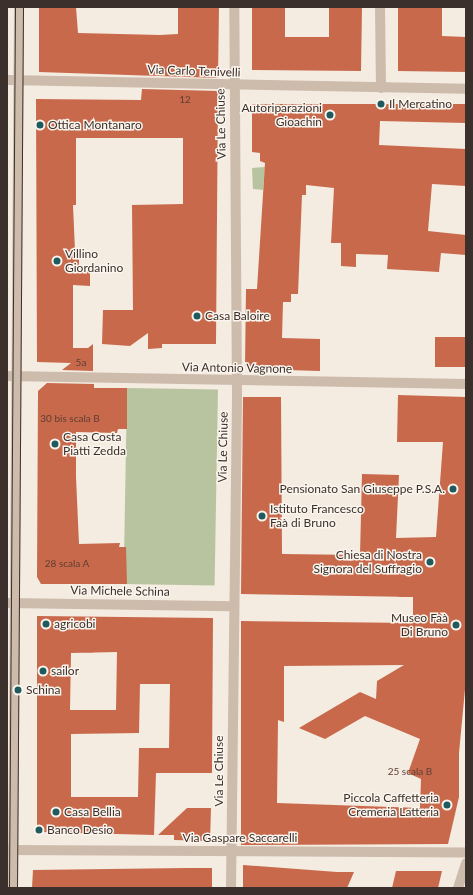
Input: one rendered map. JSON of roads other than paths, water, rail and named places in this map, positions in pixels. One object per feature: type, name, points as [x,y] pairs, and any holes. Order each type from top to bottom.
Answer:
[{"type":"street","points":[[13,888],[10,850],[12,376],[19,79],[19,7]]},
{"type":"street","name":"Via Le Chiuse","points":[[231,888],[233,606],[237,381],[234,7]]},
{"type":"street","points":[[380,7],[381,88]]},
{"type":"street","name":"Via Carlo Tenivelli","points":[[7,80],[19,79],[234,86],[466,89]]},
{"type":"street","name":"Via Antonio Vagnone","points":[[12,376],[466,384]]},
{"type":"street","name":"Via Michele Schina","points":[[11,603],[233,606]]},
{"type":"street","name":"Via Gaspare Saccarelli","points":[[10,850],[466,852]]},
{"type":"street","points":[[458,888],[466,863]]},
{"type":"tram line","points":[[9,888],[15,7]]},
{"type":"tram line","points":[[17,888],[23,7]]},
{"type":"place","name":"Il Mercatino","points":[[381,104]]},
{"type":"place","name":"Autoriparazioni Gioachin","points":[[330,115]]},
{"type":"place","name":"Ottica Montanaro","points":[[40,125]]},
{"type":"place","name":"Villino Giordanino","points":[[57,261]]},
{"type":"place","name":"Casa Baloire","points":[[197,316]]},
{"type":"place","name":"Casa Costa Piatti Zedda","points":[[55,444]]},
{"type":"place","name":"Pensionato San Giuseppe P.S.A.","points":[[453,489]]},
{"type":"place","name":"Istituto Francesco Faà di Bruno","points":[[262,516]]},
{"type":"place","name":"Chiesa di Nostra Signora del Suffragio","points":[[430,562]]},
{"type":"place","name":"agricobi","points":[[46,624]]},
{"type":"place","name":"Museo Faà Di Bruno","points":[[456,625]]},
{"type":"place","name":"sailor","points":[[43,671]]},
{"type":"place","name":"Schina","points":[[18,690]]},
{"type":"place","name":"Piccola Caffetteria Cremeria Latteria","points":[[447,805]]},
{"type":"place","name":"Casa Bellia","points":[[56,812]]},
{"type":"place","name":"Banco Desio","points":[[39,830]]}]
